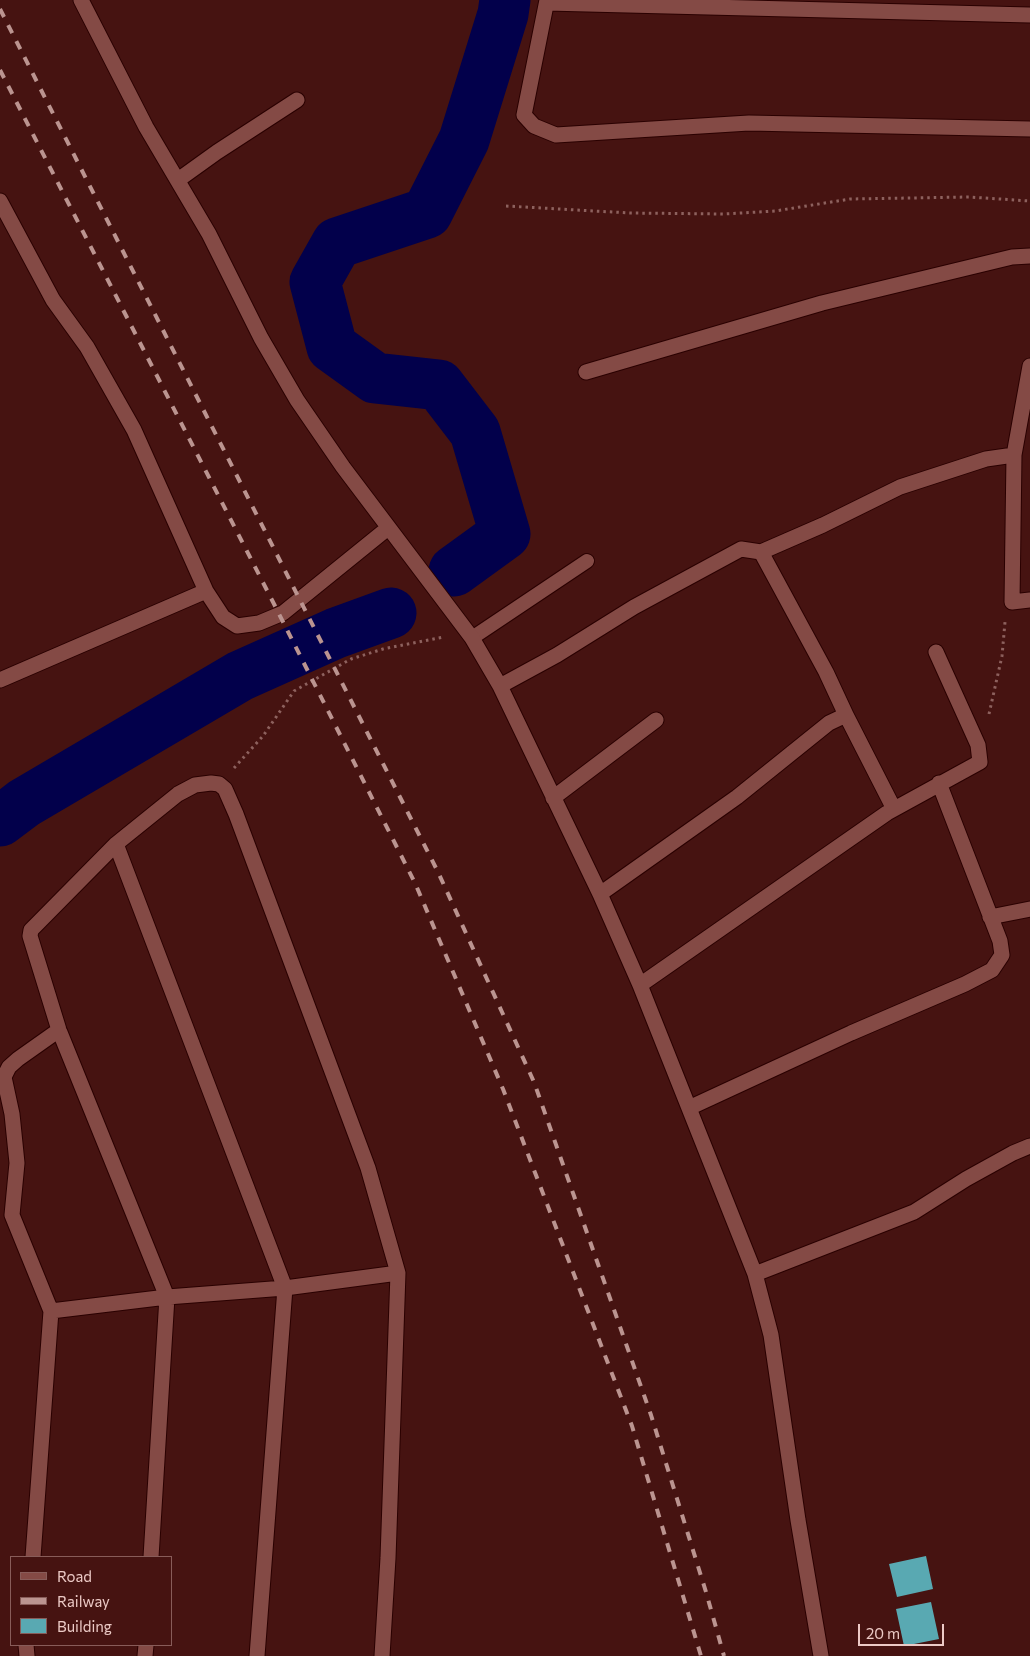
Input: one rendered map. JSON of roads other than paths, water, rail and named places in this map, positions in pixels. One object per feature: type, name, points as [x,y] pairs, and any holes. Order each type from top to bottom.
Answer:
[{"type":"street","points":[[81,0],[146,127],[209,234],[261,338],[297,400],[388,528],[472,638],[500,686],[600,894],[691,1107],[710,1162],[756,1274],[771,1335],[821,1656]]},
{"type":"street","points":[[1030,14],[547,1],[524,115],[534,126],[556,135],[749,123],[1030,129]]},
{"type":"street","points":[[178,180],[216,152],[297,100]]},
{"type":"street","points":[[0,201],[53,300],[87,347],[134,430],[206,591],[223,617],[237,626],[259,623],[283,613],[388,528]]},
{"type":"street","points":[[586,372],[822,303],[1012,257],[1030,256]]},
{"type":"street","points":[[1029,374],[1014,455],[1023,483],[1012,602],[1030,600]]},
{"type":"street","points":[[500,686],[634,607],[741,549],[761,552],[823,525],[900,487],[986,459],[1014,455]]},
{"type":"street","points":[[761,552],[826,672],[894,809]]},
{"type":"street","points":[[0,680],[206,591]]},
{"type":"street","points":[[640,985],[894,809],[980,762],[978,745],[936,652]]},
{"type":"street","points":[[600,894],[737,797],[829,723],[846,715]]},
{"type":"street","points":[[553,798],[656,720]]},
{"type":"street","points":[[691,1107],[851,1033],[965,984],[992,970],[1002,955],[1000,941],[939,783]]},
{"type":"street","points":[[151,1556],[167,1297],[58,1030],[34,956],[30,936],[31,930],[116,844],[178,794],[195,785],[219,784],[225,790],[364,1160],[398,1273],[388,1558],[382,1656]]},
{"type":"street","points":[[116,844],[285,1288],[257,1656]]},
{"type":"street","points":[[990,917],[1030,909]]},
{"type":"street","points":[[33,1556],[51,1310],[12,1216],[17,1163],[12,1114],[4,1077],[9,1067],[18,1059],[58,1030]]},
{"type":"street","points":[[756,1274],[914,1212],[966,1179],[1013,1153],[1030,1146]]},
{"type":"street","points":[[51,1310],[167,1297],[285,1288],[398,1273]]},
{"type":"lane","points":[[472,638],[587,561]]},
{"type":"waterway","points":[[454,571],[505,534],[475,432],[439,385],[375,378],[332,347],[315,282],[337,243],[427,213],[464,140],[503,14],[505,0]]},
{"type":"waterway","points":[[0,821],[24,803],[240,676],[336,633],[391,613]]},
{"type":"railway","points":[[0,9],[438,872],[534,1082],[651,1415],[724,1656]]},
{"type":"railway","points":[[0,70],[415,883],[503,1089],[632,1426],[701,1656]]}]
